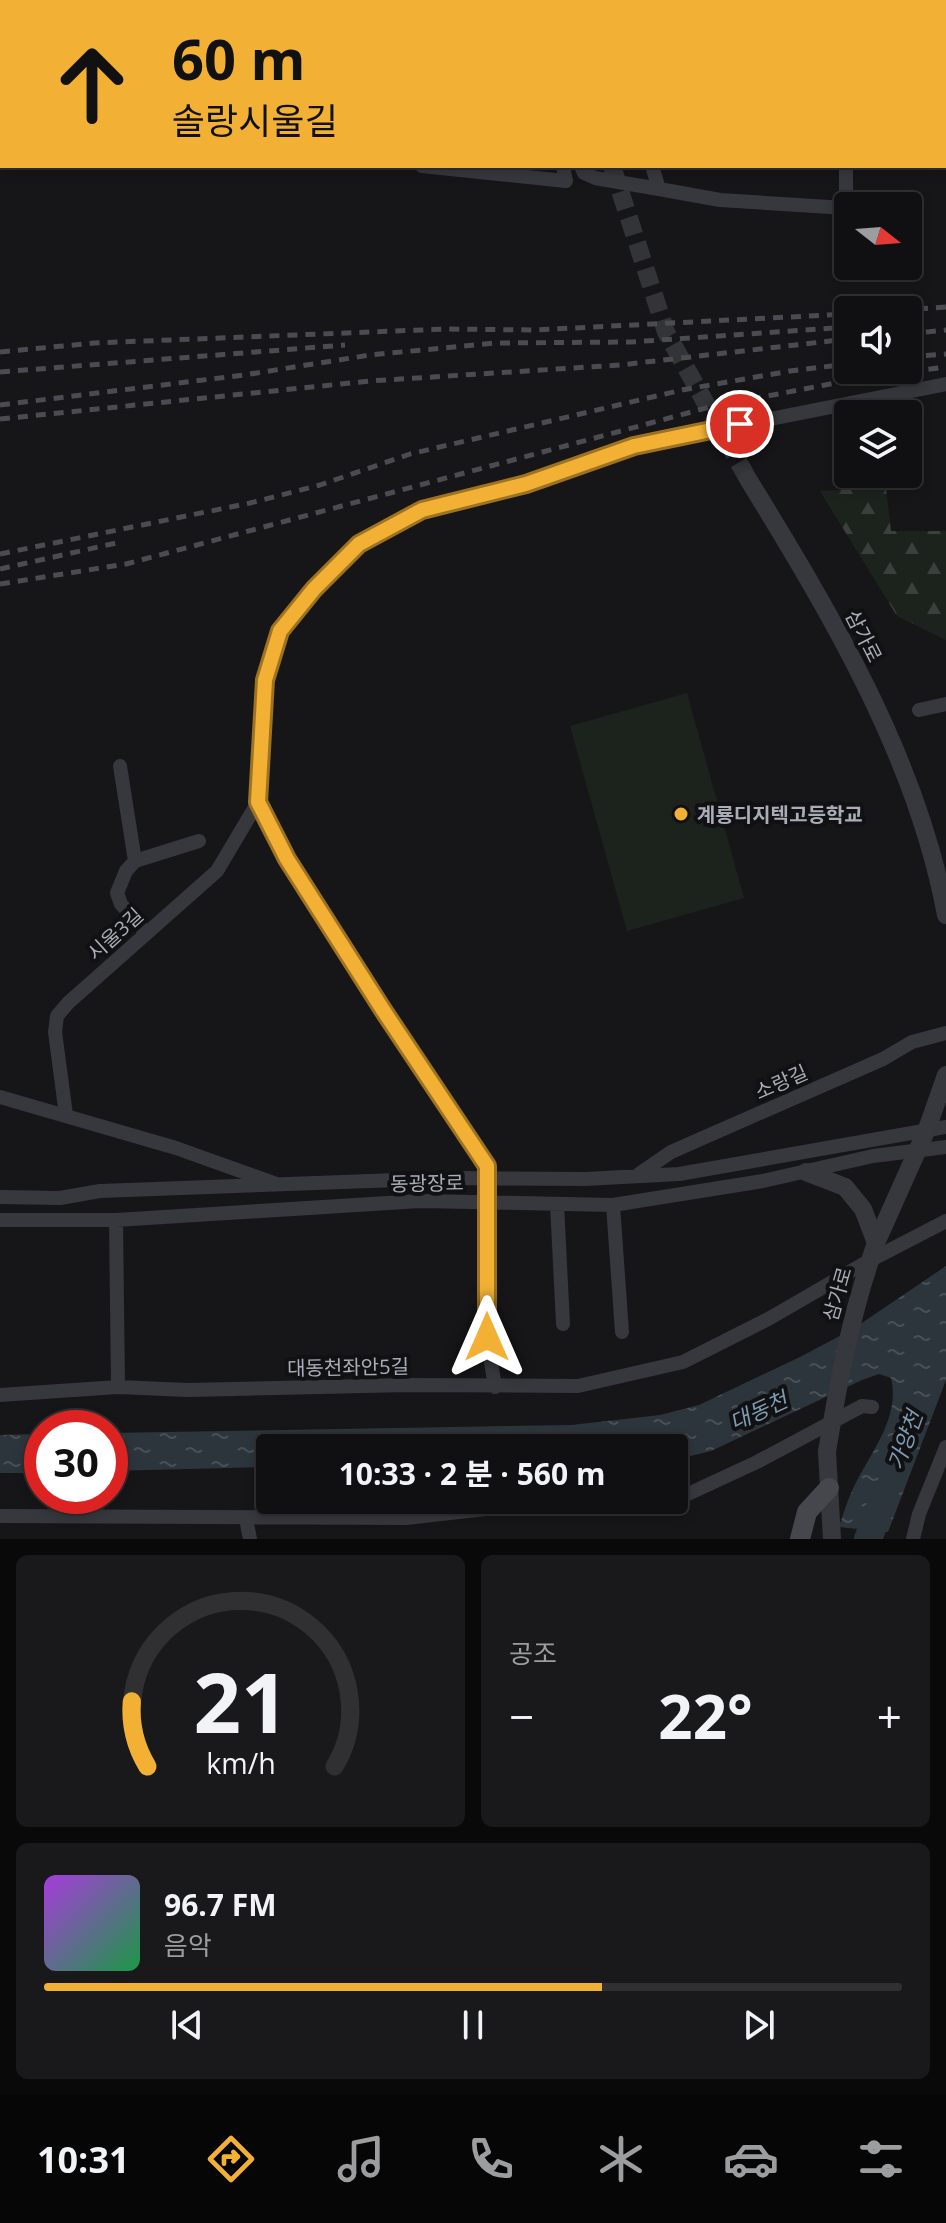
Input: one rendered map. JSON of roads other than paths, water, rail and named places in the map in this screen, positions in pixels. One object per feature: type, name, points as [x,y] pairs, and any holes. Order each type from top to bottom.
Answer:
[{"type":"main road","points":[[800,1539],[807,1512],[829,1488]]},
{"type":"street","points":[[441,168],[566,181],[563,168]]},
{"type":"street","points":[[582,168],[584,173],[595,178],[720,200],[834,207]]},
{"type":"street","points":[[653,168],[659,189]]},
{"type":"street","points":[[846,168],[846,192]]},
{"type":"street","points":[[495,1387],[487,1337],[487,1166],[287,859],[258,802],[265,680],[280,631],[314,589],[359,544],[422,510],[526,484],[634,446],[946,385]]},
{"type":"street","name":"삼가로","points":[[748,479],[818,593],[887,730],[932,855],[946,915]]},
{"type":"street","points":[[919,710],[946,704]]},
{"type":"street","points":[[120,766],[135,861]]},
{"type":"street","name":"시울3길","points":[[66,1115],[55,1032],[57,1016],[217,871],[258,802]]},
{"type":"street","points":[[146,933],[121,904],[117,893],[126,871],[135,861],[199,841]]},
{"type":"street","name":"소랑길","points":[[637,1176],[671,1152],[883,1059],[912,1042],[946,1033]]},
{"type":"street","name":"삼가로","points":[[832,1539],[827,1452],[856,1298],[876,1243],[927,1129],[946,1075]]},
{"type":"street","points":[[0,1097],[176,1148],[282,1186]]},
{"type":"street","name":"동광장로","points":[[0,1197],[60,1198],[100,1191],[452,1178],[488,1180],[679,1174],[946,1127]]},
{"type":"street","name":"동광장로","points":[[0,1220],[116,1220],[420,1201],[613,1205],[763,1181],[873,1156],[946,1147]]},
{"type":"street","points":[[806,1172],[845,1187],[863,1209],[876,1243]]},
{"type":"street","points":[[557,1204],[563,1324]]},
{"type":"street","points":[[613,1205],[622,1332]]},
{"type":"street","points":[[116,1220],[118,1387]]},
{"type":"street","name":"대동천좌안5길","points":[[0,1395],[118,1387],[188,1390],[408,1385],[578,1386],[683,1362],[946,1221]]},
{"type":"street","points":[[688,1494],[757,1462],[862,1406],[872,1407]]},
{"type":"street","points":[[913,1539],[919,1514],[946,1447]]},
{"type":"street","points":[[0,1516],[246,1519],[406,1518],[441,1514]]},
{"type":"street","points":[[246,1519],[250,1539]]},
{"type":"water","name":"대동천","points":[[946,1266],[946,1380],[888,1532],[839,1527],[852,1491],[881,1437],[891,1408],[891,1378],[879,1374],[711,1451],[688,1457],[688,1434],[256,1434],[256,1467],[128,1471],[128,1433],[572,1425],[660,1415],[699,1405],[853,1329]]},
{"type":"water","points":[[24,1434],[24,1473],[0,1473],[0,1435]]},
{"type":"waterway","name":"가양천","points":[[868,1539],[885,1495]]},
{"type":"tunnel","points":[[613,168],[666,332],[748,479]]},
{"type":"railway","points":[[922,309],[946,307]]},
{"type":"railway","points":[[0,352],[94,343],[446,329],[535,330],[834,315]]},
{"type":"railway","points":[[0,405],[244,375],[370,355],[495,343],[631,342],[834,328]]},
{"type":"railway","points":[[922,333],[946,330]]},
{"type":"railway","points":[[0,419],[370,381],[620,365],[834,341]]},
{"type":"railway","points":[[0,372],[345,345]]},
{"type":"railway","points":[[922,356],[946,354]]},
{"type":"railway","points":[[0,554],[250,503],[320,485],[410,454],[682,390],[834,366]]},
{"type":"railway","points":[[0,584],[126,564],[710,407],[867,377],[946,367]]},
{"type":"railway","points":[[0,569],[116,543]]},
{"type":"place","name":"계룡디지텍고등학교","points":[[681,814]]}]
